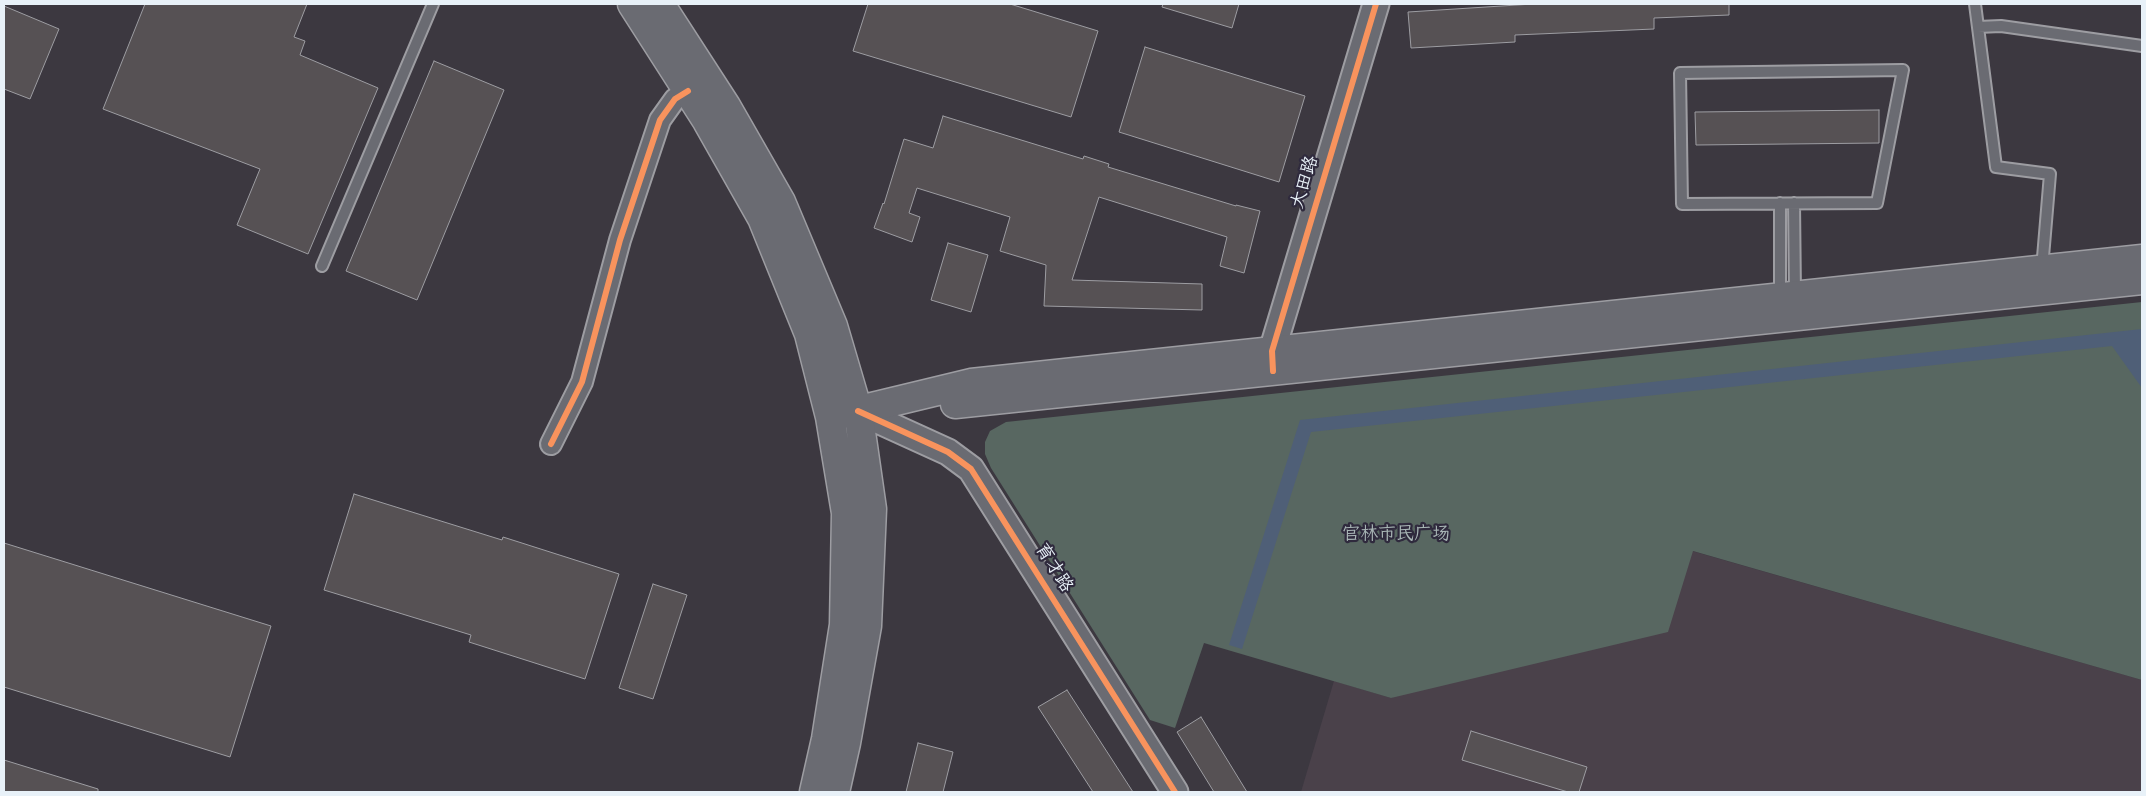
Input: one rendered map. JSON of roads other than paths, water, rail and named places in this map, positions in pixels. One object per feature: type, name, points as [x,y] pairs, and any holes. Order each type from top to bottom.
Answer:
[{"type":"main road","points":[[632,4],[707,121],[762,218],[809,334],[830,417],[846,513],[844,625],[826,739],[814,792]]},
{"type":"main road","points":[[660,4],[726,106],[781,202],[833,326],[858,411],[872,509],[867,626],[835,792]]},
{"type":"main road","points":[[830,417],[971,383],[1273,361],[2043,280],[2142,259]]},
{"type":"main road","points":[[1273,361],[1787,297],[2043,280],[2142,280]]},
{"type":"street","name":"大田路","points":[[1273,361],[1376,4]]},
{"type":"street","points":[[551,444],[582,382],[620,240],[660,120],[675,99],[688,91]]},
{"type":"street","name":"育才路","points":[[858,411],[948,452],[971,469],[1175,792]]},
{"type":"lane","points":[[322,266],[433,4]]},
{"type":"lane","points":[[1975,4],[1996,167],[2050,174],[2043,280]]},
{"type":"lane","points":[[1978,27],[2001,26],[2142,46]]},
{"type":"lane","points":[[1903,70],[1877,203],[1794,203],[1682,204],[1680,73],[1903,70]]},
{"type":"lane","points":[[1780,203],[1787,297]]},
{"type":"lane","points":[[1787,297],[1794,203]]},
{"type":"water","points":[[2142,329],[2142,388],[2112,346],[1311,432],[1242,649],[1229,645],[1300,420]]},
{"type":"park label","name":"官林市民广场","points":[[1396,537]]}]
